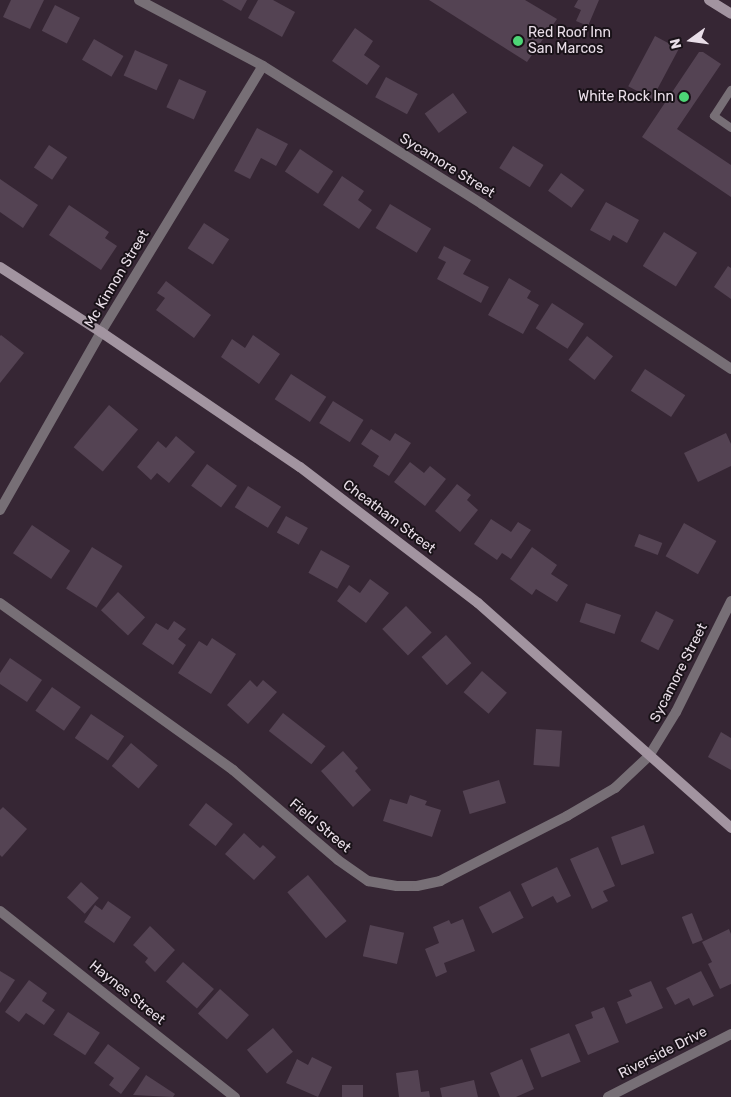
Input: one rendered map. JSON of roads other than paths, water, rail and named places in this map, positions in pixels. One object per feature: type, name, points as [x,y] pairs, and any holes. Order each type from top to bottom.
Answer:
[{"type":"street","name":"Sycamore Street","points":[[139,0],[263,66],[482,204],[731,369]]},
{"type":"street","points":[[709,0],[731,14]]},
{"type":"street","name":"Mc Kinnon Street","points":[[0,510],[102,332],[263,66]]},
{"type":"street","name":"Cheatham Street","points":[[0,267],[102,332],[300,467],[478,602],[731,828]]},
{"type":"street","name":"Sycamore Street","points":[[649,756],[676,712],[731,600]]},
{"type":"street","name":"Field Street","points":[[0,603],[232,770],[338,860],[368,881],[397,886],[417,886],[440,881],[567,816],[615,788],[649,756]]},
{"type":"street","name":"Haynes Street","points":[[0,911],[235,1097]]},
{"type":"street","name":"Riverside Drive","points":[[608,1097],[731,1034]]},
{"type":"lane","points":[[731,90],[714,116],[731,128]]},
{"type":"place","name":"Red Roof Inn San Marcos","points":[[518,41]]},
{"type":"place","name":"White Rock Inn","points":[[684,97]]}]
